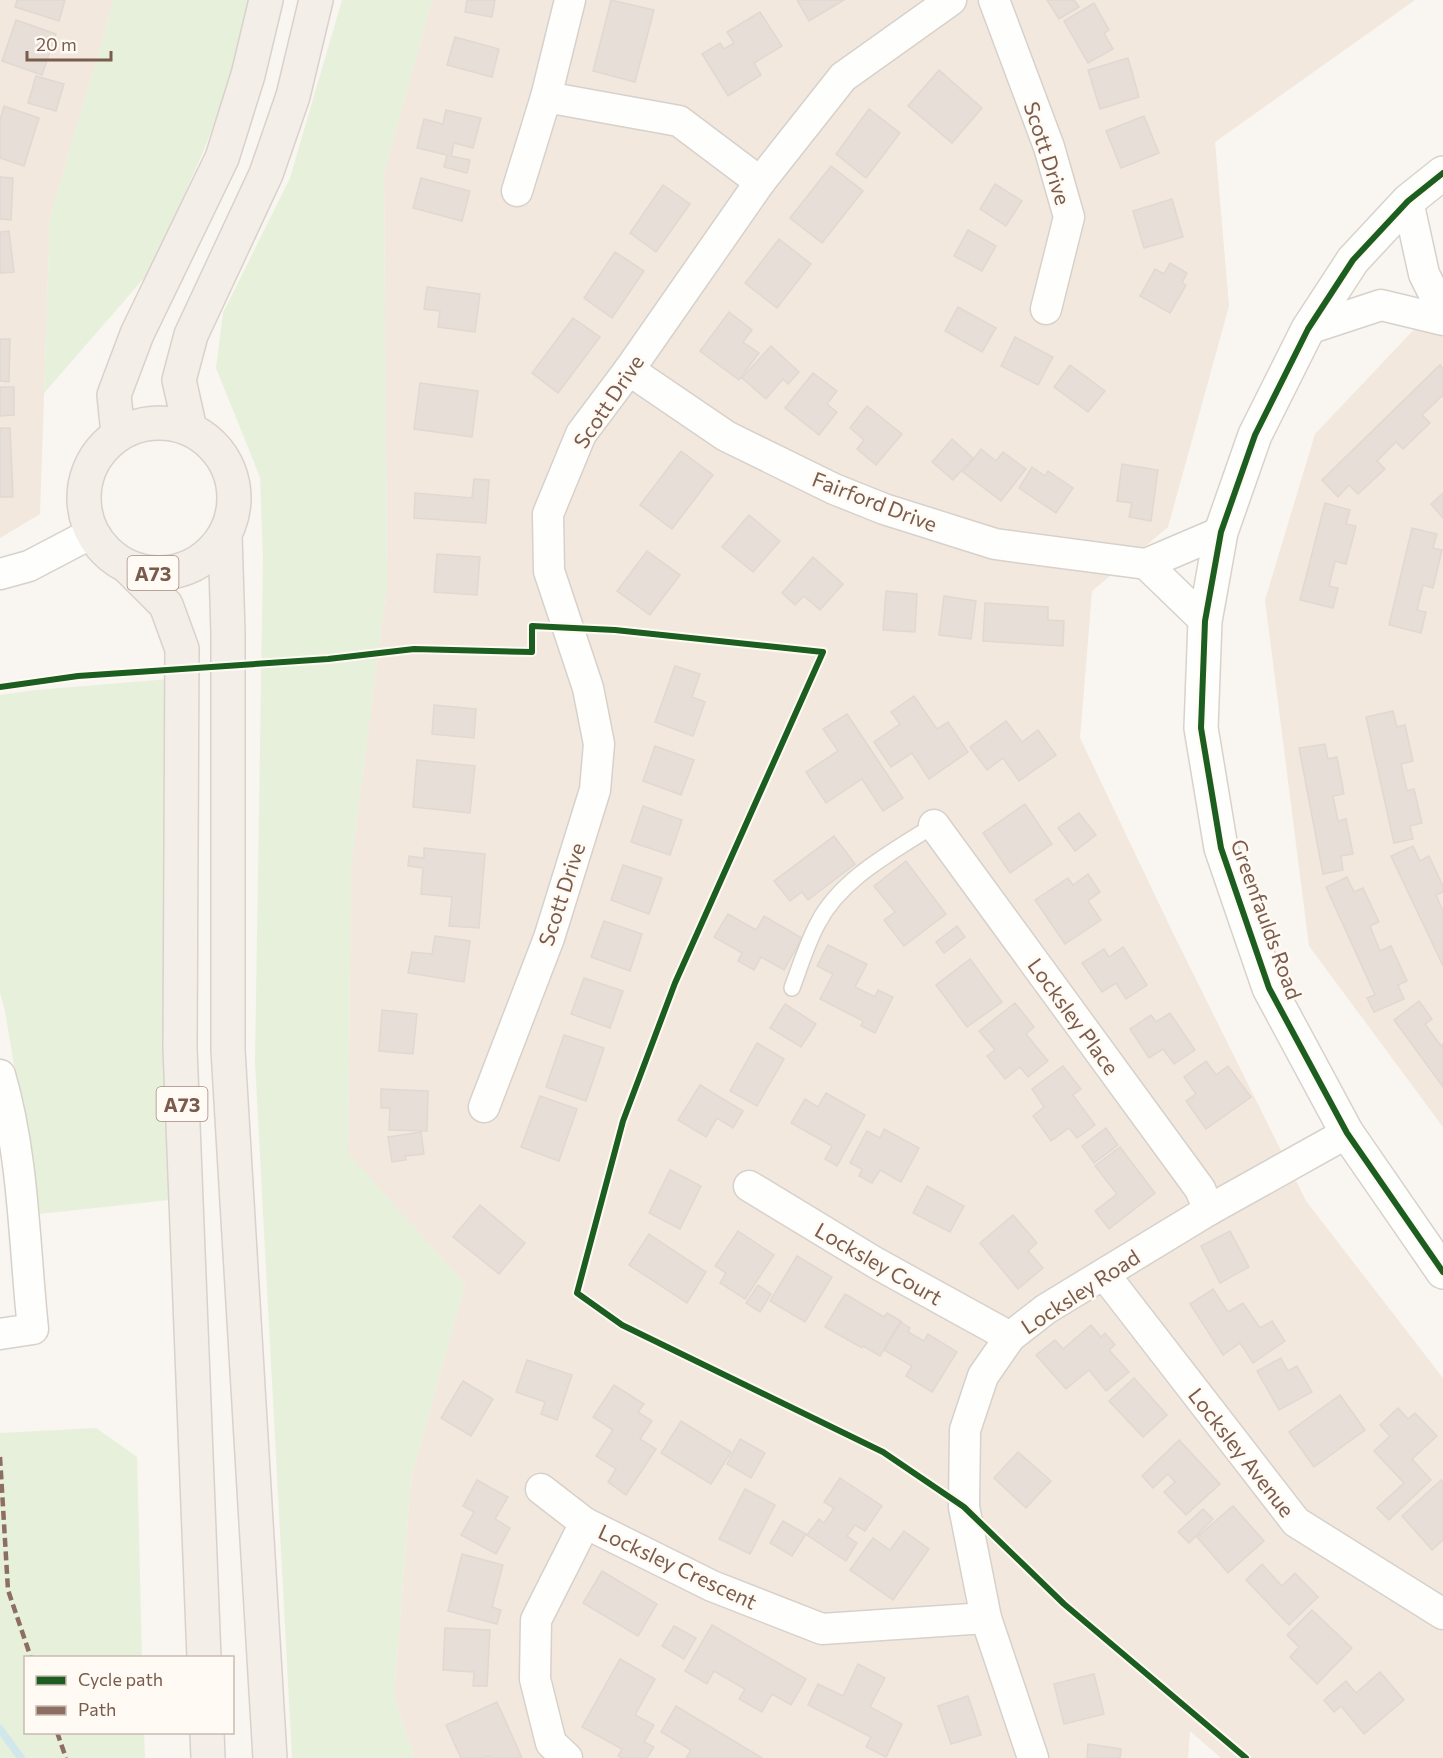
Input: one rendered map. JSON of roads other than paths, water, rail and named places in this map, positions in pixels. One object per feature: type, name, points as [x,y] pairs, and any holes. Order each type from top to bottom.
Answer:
[{"type":"main road","points":[[118,434],[114,395],[137,334],[222,158],[248,75],[266,0]]},
{"type":"main road","points":[[190,429],[179,380],[191,335],[266,174],[293,96],[316,0]]},
{"type":"main road","name":"A73","points":[[129,567],[150,573],[172,573],[183,570],[212,553],[225,535],[233,516],[235,495],[231,474],[222,455],[208,440],[190,429],[166,422],[141,424],[118,434],[101,449],[90,468],[84,489],[85,512],[92,532],[107,553],[129,567],[166,605],[182,649],[180,1048],[204,1656]]},
{"type":"main road","name":"A73","points":[[225,535],[228,633],[228,1050],[270,1758]]},
{"type":"main road","points":[[207,1734],[208,1758]]},
{"type":"street","points":[[517,191],[546,97],[570,0]]},
{"type":"street","name":"Scott Drive","points":[[484,1107],[549,938],[595,790],[599,744],[588,688],[549,571],[548,514],[581,434],[629,370],[760,182],[843,78],[951,0]]},
{"type":"street","name":"Scott Drive","points":[[994,0],[1049,147],[1069,217],[1046,309]]},
{"type":"street","points":[[546,97],[679,121],[760,182]]},
{"type":"street","name":"Greenfaulds Road","points":[[1443,173],[1408,201],[1353,260],[1308,329],[1255,435],[1221,532],[1205,621],[1201,728],[1221,848],[1269,988],[1347,1133],[1443,1272]]},
{"type":"street","points":[[1408,201],[1424,274],[1443,312]]},
{"type":"street","points":[[1308,329],[1382,305],[1443,320]]},
{"type":"street","name":"Fairford Drive","points":[[629,370],[726,436],[834,489],[884,509],[996,544],[1146,564]]},
{"type":"street","points":[[0,574],[29,566],[92,532]]},
{"type":"street","points":[[1205,621],[1146,564],[1221,532]]},
{"type":"street","name":"Locksley Place","points":[[934,825],[1200,1189],[1209,1210]]},
{"type":"street","points":[[0,1074],[9,1106],[20,1181],[33,1329],[0,1334]]},
{"type":"street","name":"Locksley Road","points":[[1033,1758],[986,1618],[964,1506],[965,1430],[983,1376],[1010,1337],[1046,1309],[1209,1210],[1347,1133]]},
{"type":"street","name":"Locksley Court","points":[[749,1186],[876,1263],[1010,1337]]},
{"type":"street","name":"Locksley Avenue","points":[[1104,1274],[1296,1522],[1443,1614]]},
{"type":"street","points":[[541,1489],[585,1523]]},
{"type":"street","name":"Locksley Crescent","points":[[567,1758],[551,1743],[535,1679],[536,1620],[585,1523],[712,1586],[822,1629],[986,1618]]},
{"type":"lane","points":[[792,988],[818,923],[832,900],[880,860],[934,825]]},
{"type":"waterway","points":[[0,1729],[21,1758]]}]
